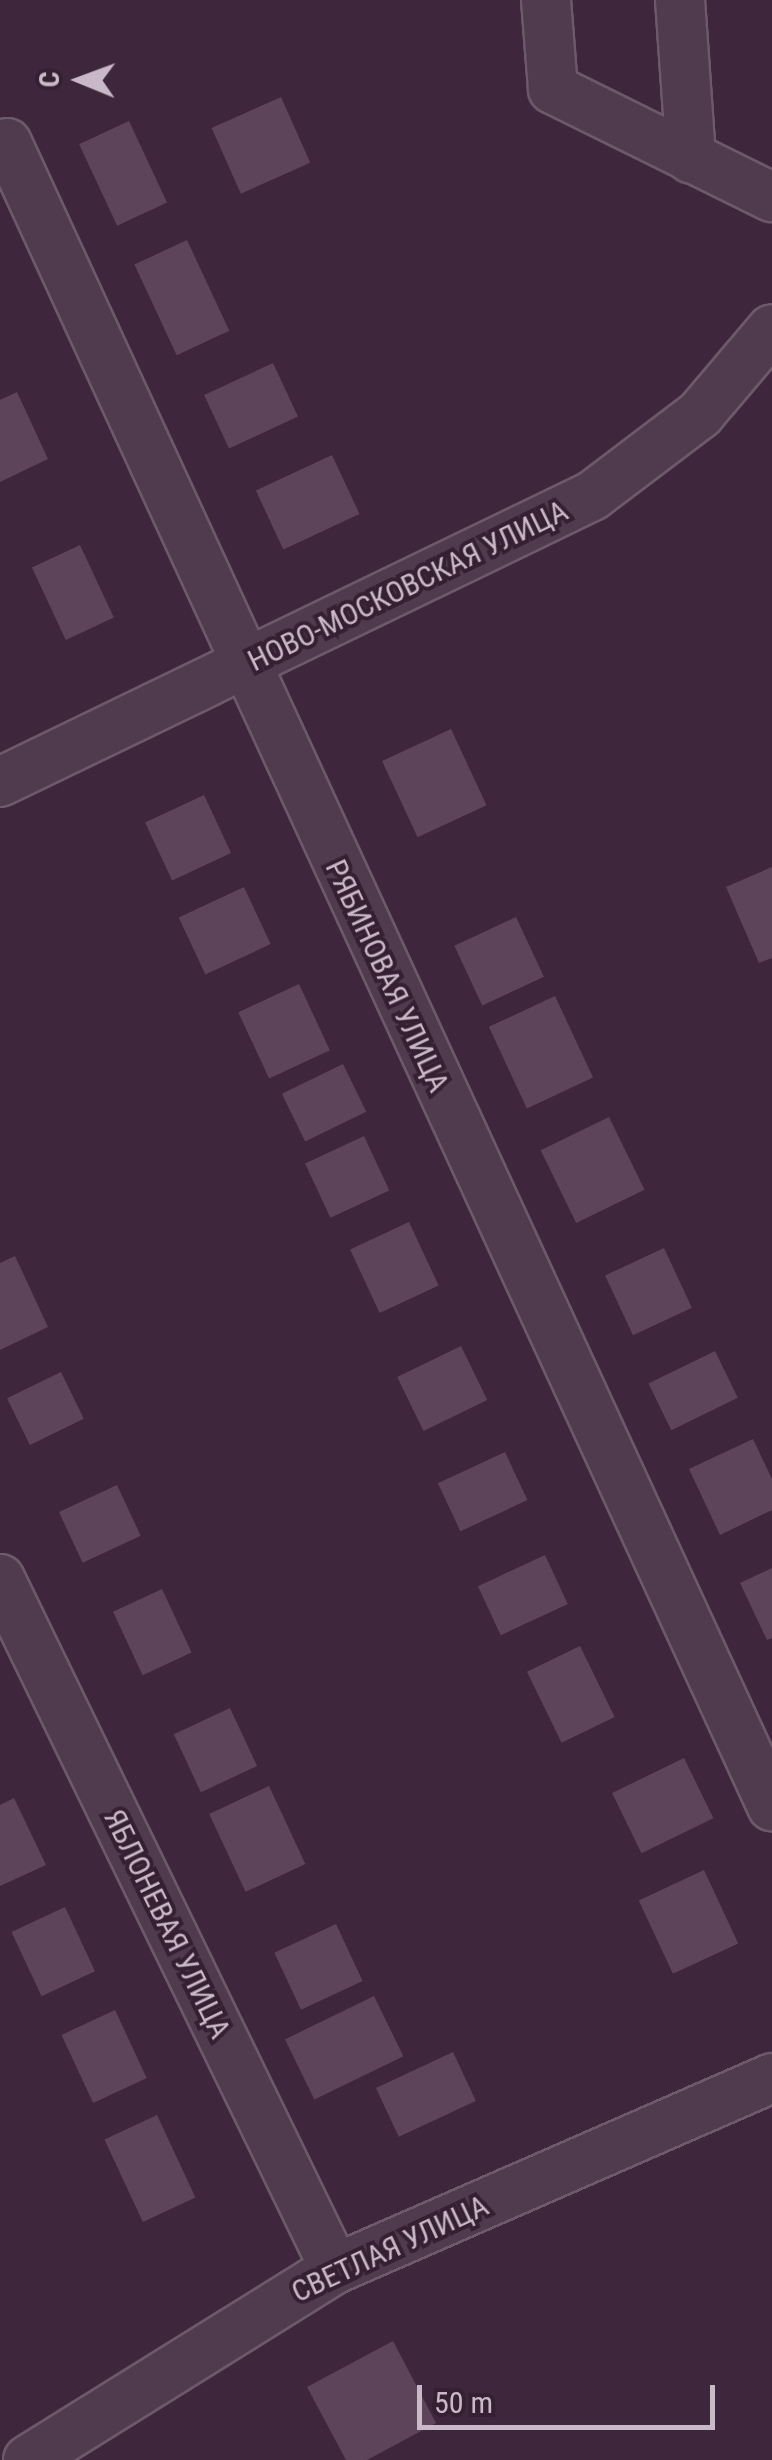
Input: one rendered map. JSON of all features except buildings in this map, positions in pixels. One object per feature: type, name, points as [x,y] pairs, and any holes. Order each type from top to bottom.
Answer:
[{"type":"street","points":[[546,0],[552,89],[772,198]]},
{"type":"street","points":[[680,0],[691,159]]},
{"type":"street","name":"РЯБИНОВАЯ УЛИЦА","points":[[6,143],[772,1806]]},
{"type":"street","name":"НОВО-МОСКОВСКАЯ УЛИЦА","points":[[0,782],[592,496],[700,414],[772,329]]},
{"type":"street","name":"ЯБЛОНЕВАЯ УЛИЦА","points":[[0,1579],[335,2269]]},
{"type":"street","name":"СВЕТЛАЯ УЛИЦА","points":[[28,2460],[335,2269],[772,2078]]}]
